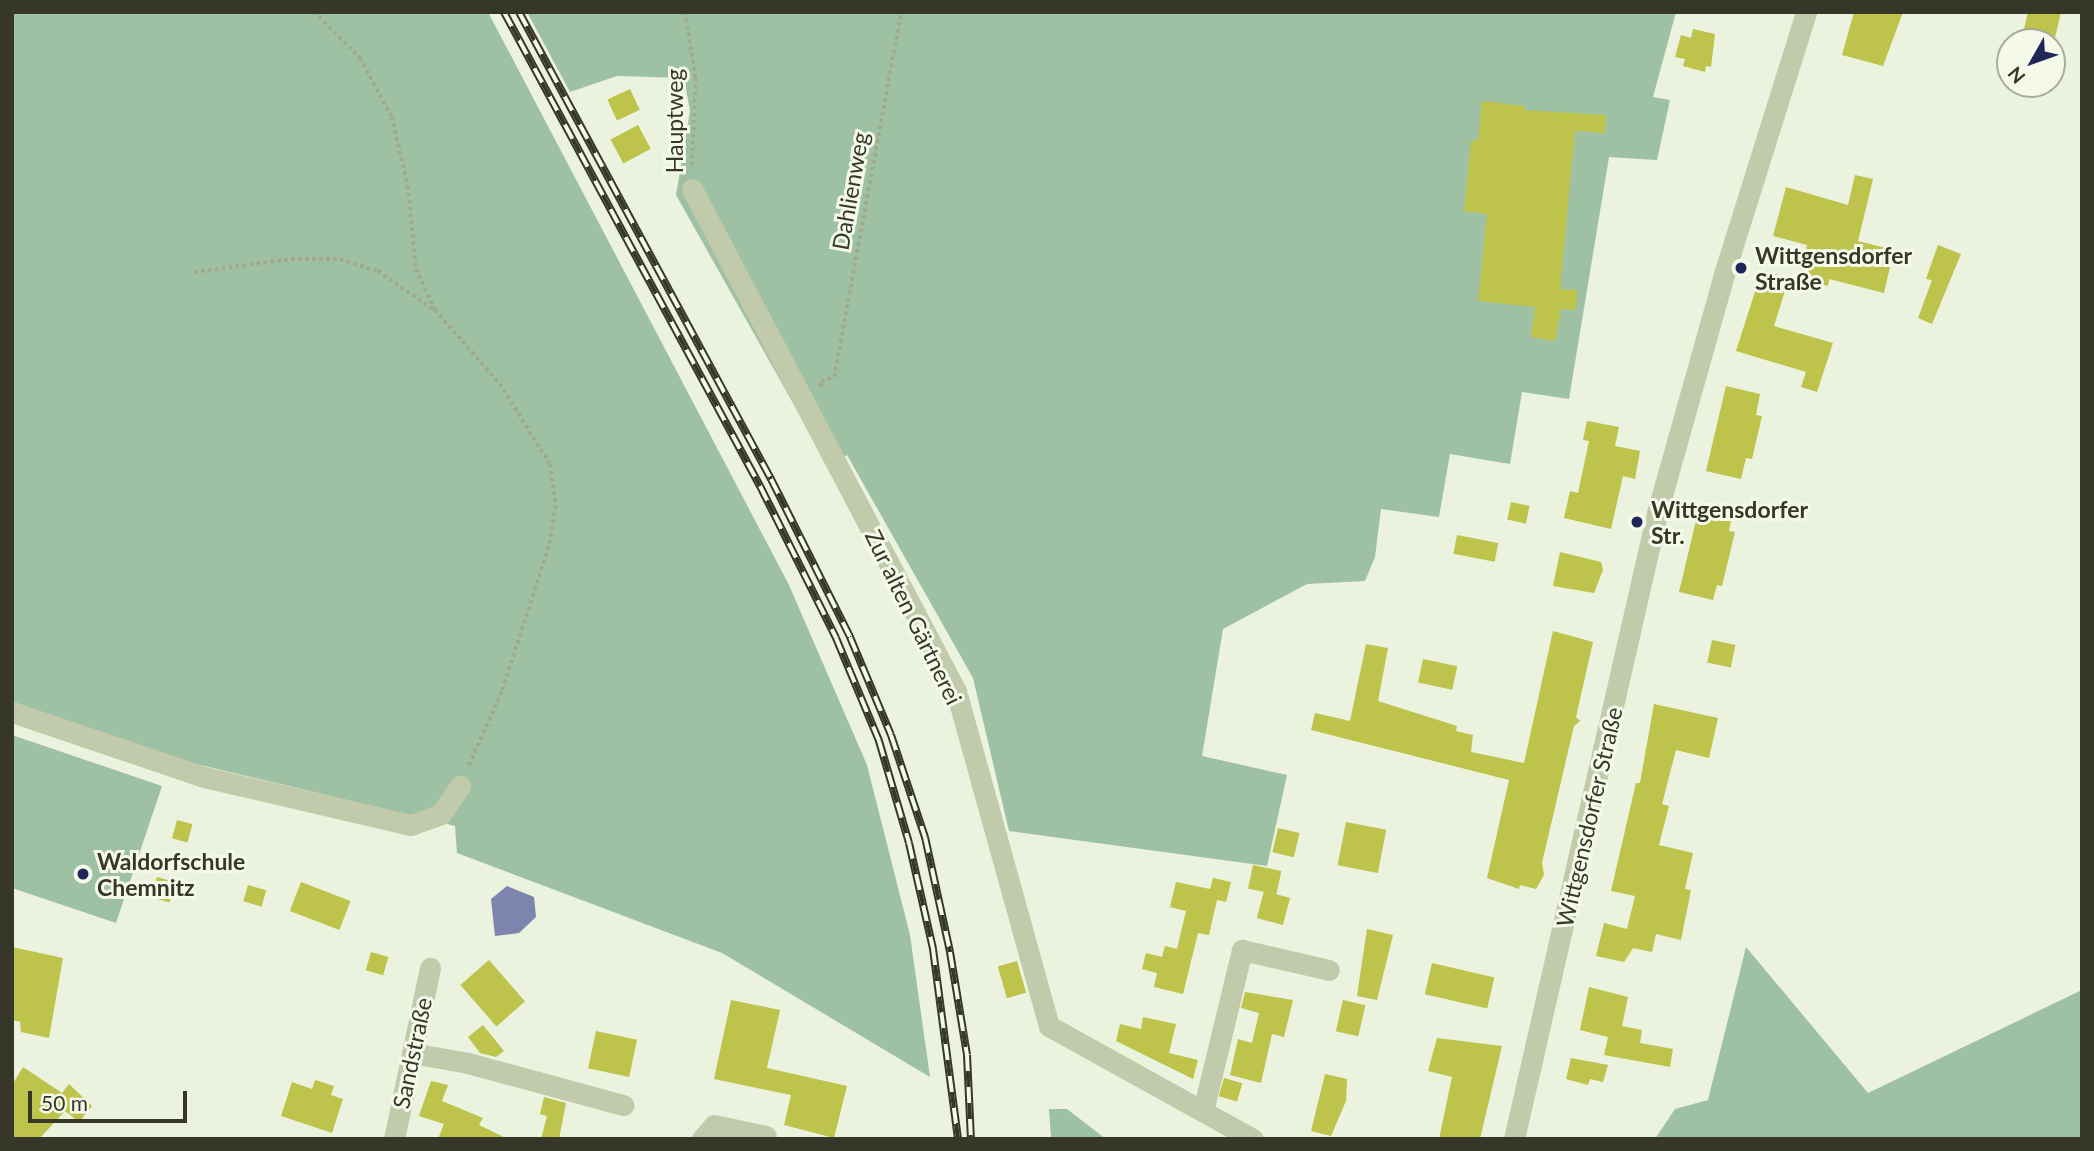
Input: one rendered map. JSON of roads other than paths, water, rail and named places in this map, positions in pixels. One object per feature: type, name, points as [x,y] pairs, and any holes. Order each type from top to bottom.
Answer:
[{"type":"street","name":"Wittgensdorfer Straße","points":[[1514,1139],[1657,513],[1724,274],[1806,12]]},
{"type":"street","name":"Zur alten Gärtnerei","points":[[691,189],[956,691],[1049,1026],[1253,1139]]},
{"type":"street","points":[[12,712],[204,777],[411,825],[441,814],[460,786]]},
{"type":"street","points":[[1203,1111],[1242,950],[1329,970]]},
{"type":"street","name":"Sandstraße","points":[[394,1139],[430,968]]},
{"type":"street","points":[[412,1053],[468,1063],[623,1105]]},
{"type":"street","points":[[702,1139],[714,1125],[766,1136]]},
{"type":"water","points":[[507,886],[534,897],[536,917],[519,933],[495,936],[491,899]]},
{"type":"railway","points":[[504,12],[760,486],[836,638],[879,741],[909,843],[933,949],[958,1139]]},
{"type":"railway","points":[[519,12],[771,479],[850,637],[891,735],[925,837],[950,952],[967,1055],[971,1139]]},
{"type":"place","name":"Wittgensdorfer Straße","points":[[1741,268]]},
{"type":"place","name":"Wittgensdorfer Str.","points":[[1637,522]]},
{"type":"place","name":"Waldorfschule Chemnitz","points":[[83,874]]}]
